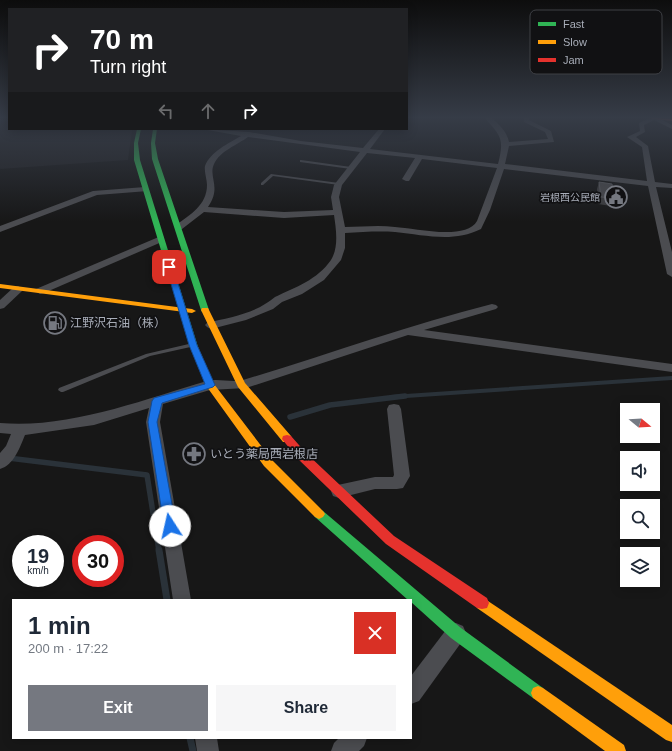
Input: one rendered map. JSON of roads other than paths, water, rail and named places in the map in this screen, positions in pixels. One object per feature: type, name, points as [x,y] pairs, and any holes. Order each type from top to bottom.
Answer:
[{"type":"street","points":[[137,152],[137,160],[145,189],[193,345],[210,385],[268,463],[331,526],[456,633],[618,751]]},
{"type":"street","points":[[154,152],[155,159],[179,227],[206,314],[211,325],[241,385],[302,456],[390,540],[672,734]]},
{"type":"street","points":[[179,227],[203,209],[211,196],[208,169],[210,164],[222,152]]},
{"type":"street","points":[[211,325],[242,318],[269,307],[278,300],[298,292],[320,278],[336,260],[340,248],[341,230],[335,197],[339,184],[364,152]]},
{"type":"street","points":[[384,152],[672,186]]},
{"type":"street","points":[[341,230],[384,229],[452,234],[473,230],[481,222],[501,166],[504,152]]},
{"type":"street","points":[[646,152],[672,274]]},
{"type":"street","points":[[406,179],[420,156]]},
{"type":"street","points":[[0,229],[96,193],[145,189]]},
{"type":"street","points":[[203,209],[284,215],[337,212]]},
{"type":"street","points":[[40,291],[161,239]]},
{"type":"street","points":[[0,286],[181,309],[206,314]]},
{"type":"street","points":[[0,306],[18,289]]},
{"type":"street","points":[[0,428],[20,430],[94,420],[210,385],[241,385],[407,331],[492,307]]},
{"type":"street","points":[[407,331],[672,368]]},
{"type":"street","points":[[157,401],[152,422],[182,599]]},
{"type":"street","points":[[339,491],[375,483],[396,483],[402,476],[394,409]]},
{"type":"street","points":[[0,463],[12,449],[20,430]]},
{"type":"street","points":[[412,693],[456,633]]},
{"type":"street","points":[[206,739],[208,751]]},
{"type":"street","points":[[342,751],[355,739]]},
{"type":"lane","points":[[301,161],[351,168]]},
{"type":"lane","points":[[262,184],[272,175],[339,184]]},
{"type":"lane","points":[[61,390],[148,355],[193,345]]},
{"type":"waterway","points":[[404,396],[672,378]]},
{"type":"waterway","points":[[290,417],[330,405],[404,396]]},
{"type":"waterway","points":[[391,397],[404,396]]},
{"type":"waterway","points":[[0,457],[147,475],[159,551]]},
{"type":"waterway","points":[[159,550],[167,599]]},
{"type":"waterway","points":[[190,739],[193,751]]},
{"type":"place","name":"岩根西公民館","points":[[616,197]]},
{"type":"place","name":"江野沢石油（株）","points":[[55,323]]},
{"type":"place","name":"いとう薬局西岩根店","points":[[194,454]]}]
